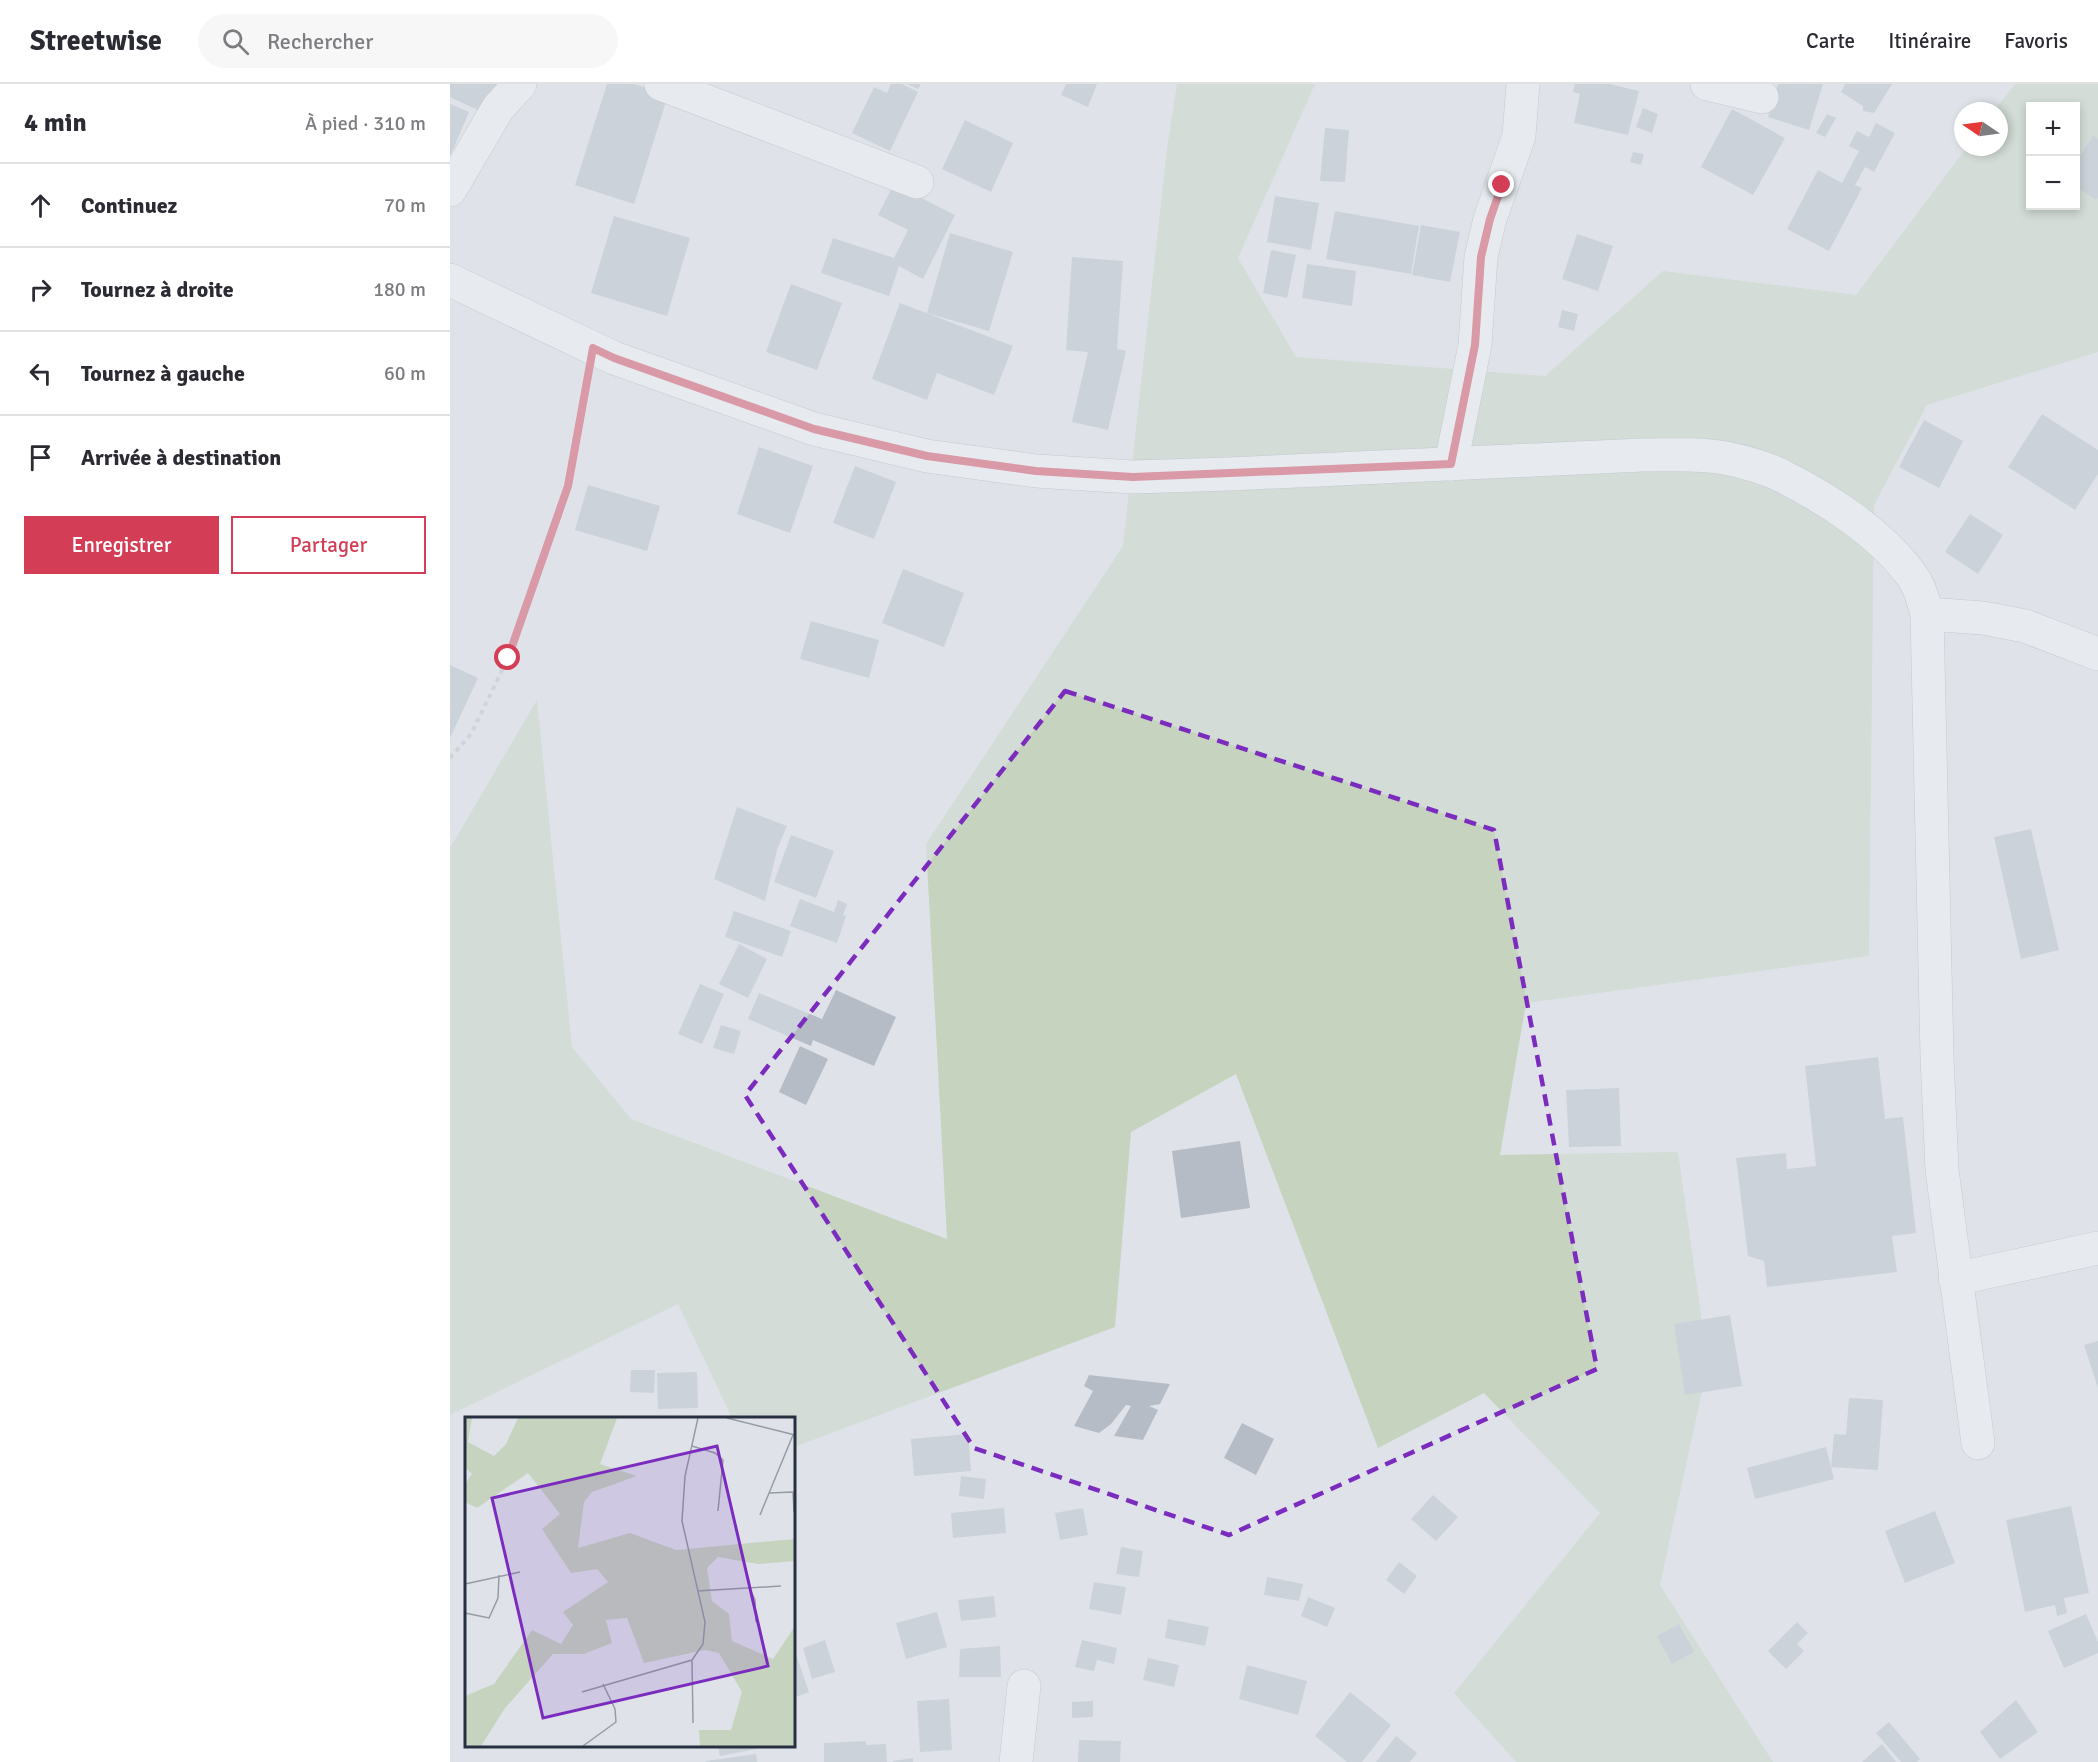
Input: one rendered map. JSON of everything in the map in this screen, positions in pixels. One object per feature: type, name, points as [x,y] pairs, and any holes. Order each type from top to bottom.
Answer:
[{"type":"street","points":[[450,190],[498,108],[520,84]]},
{"type":"street","points":[[661,84],[917,182]]},
{"type":"street","points":[[1451,464],[1475,345],[1481,257],[1490,219],[1519,136],[1523,84]]},
{"type":"street","points":[[1707,84],[1762,97]]},
{"type":"street","points":[[450,280],[614,358],[814,429],[927,456],[1036,471],[1133,477],[1682,455],[1725,459],[1780,474],[1830,504],[1883,543],[1910,573],[1922,593],[1927,614],[1942,1170],[1978,1443]]},
{"type":"street","points":[[1927,614],[1983,618],[2025,626],[2098,654]]},
{"type":"street","points":[[1955,1279],[2098,1248]]},
{"type":"street","points":[[1016,1762],[1024,1686]]},
{"type":"path","points":[[450,758],[471,734],[508,658],[568,486],[593,348]]},
{"type":"highlighted area","points":[[1065,691],[1494,830],[1597,1369],[1229,1535],[974,1448],[745,1095]]},
{"type":"green space","points":[[1177,84],[1315,84],[1238,258],[1296,357],[1545,376],[1663,271],[1856,295],[1960,156],[2008,156],[2008,102],[2001,102],[2015,84],[2098,84],[2098,352],[1927,405],[1874,505],[1869,956],[1526,1003],[1500,1155],[1678,1152],[1708,1364],[1660,1585],[1773,1762],[1516,1762],[1454,1693],[1600,1513],[1484,1393],[1378,1448],[1236,1074],[1131,1132],[1115,1327],[795,1447],[795,1417],[732,1417],[678,1304],[450,1415],[450,848],[537,700],[572,1047],[631,1119],[947,1239],[926,844],[1123,546],[1167,148]]},
{"type":"building","points":[[450,84],[511,84],[482,112],[450,97]]},
{"type":"building","points":[[607,84],[634,84],[668,95],[634,204],[575,185]]},
{"type":"building","points":[[891,84],[902,84],[918,92],[890,151],[852,133],[874,87],[887,93]]},
{"type":"building","points":[[907,84],[921,84],[918,89]]},
{"type":"building","points":[[1066,84],[1097,84],[1088,107],[1061,95]]},
{"type":"building","points":[[1575,84],[1609,84],[1639,91],[1628,135],[1574,123],[1580,94],[1573,92]]},
{"type":"building","points":[[1778,84],[1823,84],[1809,130],[1768,117]]},
{"type":"building","points":[[1845,84],[1892,84],[1874,113],[1863,111],[1863,106],[1841,92]]},
{"type":"building","points":[[450,104],[469,112],[450,156]]},
{"type":"building","points":[[1643,108],[1658,114],[1652,133],[1636,127]]},
{"type":"building","points":[[1732,109],[1785,138],[1753,195],[1701,167]]},
{"type":"building","points":[[1827,114],[1836,118],[1825,137],[1816,133]]},
{"type":"building","points":[[965,120],[1013,143],[991,192],[942,169]]},
{"type":"building","points":[[1876,123],[1895,133],[1874,172],[1865,167],[1855,185],[1862,188],[1829,251],[1787,229],[1818,170],[1842,183],[1859,151],[1849,146],[1857,131],[1869,137]]},
{"type":"building","points":[[1325,128],[1349,130],[1345,182],[1320,181]]},
{"type":"building","points":[[2093,135],[2098,139],[2098,197],[2096,200],[2080,189],[2080,156]]},
{"type":"building","points":[[1633,152],[1644,154],[1641,165],[1630,162]]},
{"type":"building","points":[[894,184],[955,215],[923,279],[899,266],[889,296],[821,273],[833,238],[894,258],[908,230],[878,215]]},
{"type":"building","points":[[1275,196],[1319,203],[1311,250],[1267,242]]},
{"type":"building","points":[[1335,211],[1419,226],[1411,274],[1326,259]]},
{"type":"building","points":[[614,216],[690,238],[667,316],[591,293]]},
{"type":"building","points":[[1421,225],[1460,232],[1450,282],[1412,275]]},
{"type":"building","points":[[950,233],[1013,252],[989,331],[927,313]]},
{"type":"building","points":[[1577,234],[1613,246],[1598,291],[1562,279]]},
{"type":"building","points":[[1271,250],[1296,255],[1287,298],[1263,293]]},
{"type":"building","points":[[1072,257],[1123,261],[1117,349],[1126,351],[1108,430],[1072,422],[1088,352],[1066,350]]},
{"type":"building","points":[[1307,264],[1356,271],[1352,306],[1302,298]]},
{"type":"building","points":[[791,284],[842,303],[817,370],[766,352]]},
{"type":"building","points":[[900,303],[1013,346],[994,395],[937,373],[927,400],[872,379]]},
{"type":"building","points":[[1562,310],[1578,314],[1574,331],[1558,327]]},
{"type":"building","points":[[2042,414],[2098,450],[2098,474],[2075,510],[2008,467]]},
{"type":"building","points":[[1924,420],[1963,441],[1939,488],[1899,467]]},
{"type":"building","points":[[759,447],[813,466],[790,533],[737,514]]},
{"type":"building","points":[[855,466],[896,482],[874,539],[833,523]]},
{"type":"building","points":[[588,485],[660,506],[647,551],[575,530]]},
{"type":"building","points":[[1970,514],[2003,535],[1978,574],[1945,552]]},
{"type":"building","points":[[903,569],[964,593],[944,647],[882,623]]},
{"type":"building","points":[[811,621],[879,640],[869,678],[800,659]]},
{"type":"building","points":[[450,665],[478,678],[450,738]]},
{"type":"building","points":[[737,807],[787,826],[777,850],[765,901],[714,879]]},
{"type":"building","points":[[2031,829],[2059,950],[2021,959],[1994,837]]},
{"type":"building","points":[[791,835],[834,851],[816,898],[774,882]]},
{"type":"building","points":[[800,899],[834,912],[838,900],[847,904],[843,915],[846,916],[837,943],[790,926]]},
{"type":"building","points":[[734,911],[791,931],[782,957],[725,937]]},
{"type":"building","points":[[739,944],[767,959],[748,998],[719,984]]},
{"type":"building","points":[[700,984],[724,994],[702,1044],[678,1034]]},
{"type":"building","points":[[836,990],[896,1017],[874,1066],[813,1040],[811,1046],[748,1019],[759,993],[822,1019]]},
{"type":"building","points":[[721,1025],[741,1031],[734,1054],[713,1048]]},
{"type":"building","points":[[800,1046],[828,1059],[806,1105],[779,1092]]},
{"type":"building","points":[[1878,1057],[1885,1119],[1903,1117],[1916,1233],[1892,1236],[1897,1272],[1767,1287],[1764,1261],[1748,1256],[1736,1158],[1786,1153],[1787,1169],[1816,1166],[1805,1066]]},
{"type":"building","points":[[1619,1088],[1621,1146],[1569,1147],[1566,1090]]},
{"type":"building","points":[[1240,1141],[1250,1208],[1181,1218],[1172,1151]]},
{"type":"building","points":[[1730,1315],[1742,1386],[1685,1395],[1674,1324]]},
{"type":"building","points":[[2098,1341],[2098,1388],[2084,1345]]},
{"type":"building","points":[[631,1370],[655,1370],[654,1393],[630,1392]]},
{"type":"building","points":[[697,1372],[698,1408],[658,1409],[657,1373]]},
{"type":"building","points":[[1089,1375],[1170,1384],[1160,1404],[1149,1406],[1158,1410],[1143,1440],[1114,1436],[1131,1406],[1126,1405],[1111,1424],[1099,1433],[1074,1426],[1093,1391],[1084,1386]]},
{"type":"building","points":[[1849,1398],[1883,1400],[1878,1470],[1831,1467],[1834,1434],[1846,1435]]},
{"type":"building","points":[[1242,1423],[1274,1439],[1256,1475],[1224,1458]]},
{"type":"building","points":[[968,1434],[971,1471],[914,1476],[911,1439]]},
{"type":"building","points":[[1826,1447],[1834,1479],[1755,1499],[1747,1468]]},
{"type":"building","points":[[961,1476],[986,1479],[984,1499],[959,1496]]},
{"type":"building","points":[[1433,1495],[1458,1517],[1436,1541],[1411,1519]]},
{"type":"building","points":[[2071,1506],[2089,1593],[2064,1598],[2067,1613],[2057,1616],[2055,1605],[2025,1612],[2006,1520]]},
{"type":"building","points":[[1004,1508],[1006,1533],[953,1538],[951,1513]]},
{"type":"building","points":[[1083,1508],[1088,1535],[1060,1540],[1055,1513]]},
{"type":"building","points":[[1935,1511],[1955,1563],[1905,1583],[1885,1531]]},
{"type":"building","points":[[1121,1547],[1143,1551],[1139,1577],[1116,1574]]},
{"type":"building","points":[[1399,1562],[1417,1576],[1404,1594],[1386,1580]]},
{"type":"building","points":[[1267,1577],[1303,1584],[1299,1601],[1264,1595]]},
{"type":"building","points":[[1094,1582],[1126,1587],[1121,1615],[1089,1609]]},
{"type":"building","points":[[994,1596],[996,1617],[961,1621],[958,1600]]},
{"type":"building","points":[[1308,1597],[1335,1608],[1327,1627],[1301,1616]]},
{"type":"building","points":[[937,1612],[947,1647],[906,1659],[896,1623]]},
{"type":"building","points":[[2086,1614],[2098,1642],[2098,1653],[2064,1668],[2048,1631]]},
{"type":"building","points":[[1168,1619],[1209,1627],[1205,1646],[1165,1638]]},
{"type":"building","points":[[1797,1622],[1808,1633],[1797,1644],[1804,1651],[1786,1669],[1768,1651]]},
{"type":"building","points":[[1679,1624],[1694,1652],[1672,1664],[1657,1636]]},
{"type":"building","points":[[825,1640],[835,1672],[812,1679],[803,1648]]},
{"type":"building","points":[[1082,1640],[1117,1648],[1114,1664],[1097,1660],[1094,1671],[1075,1667]]},
{"type":"building","points":[[1000,1646],[1001,1677],[959,1677],[960,1649]]},
{"type":"building","points":[[797,1657],[809,1692],[796,1697],[795,1694],[795,1658]]},
{"type":"building","points":[[1148,1658],[1179,1665],[1174,1687],[1143,1680]]},
{"type":"building","points":[[1247,1665],[1307,1681],[1298,1715],[1239,1699]]},
{"type":"building","points":[[1350,1692],[1391,1725],[1362,1762],[1347,1762],[1315,1736]]},
{"type":"building","points":[[949,1699],[952,1750],[920,1752],[917,1701]]},
{"type":"building","points":[[2016,1700],[2038,1732],[2000,1759],[1980,1732]]},
{"type":"building","points":[[1093,1701],[1093,1717],[1072,1718],[1072,1702]]},
{"type":"building","points":[[1889,1722],[1920,1759],[1917,1762],[1901,1762],[1876,1733]]},
{"type":"building","points":[[1396,1736],[1417,1753],[1410,1762],[1376,1762]]},
{"type":"building","points":[[1079,1740],[1121,1741],[1120,1762],[1078,1762]]},
{"type":"building","points":[[866,1741],[866,1745],[886,1744],[887,1762],[824,1762],[824,1743]]},
{"type":"building","points":[[1882,1744],[1896,1762],[1862,1762]]},
{"type":"building","points":[[718,1747],[756,1747],[756,1749],[720,1756]]},
{"type":"building","points":[[756,1754],[757,1762],[706,1762],[706,1761]]},
{"type":"building","points":[[913,1758],[913,1762],[893,1762],[893,1761]]},
{"type":"route","points":[[508,658],[568,486],[593,348],[614,358],[814,429],[927,456],[1036,471],[1133,477],[1451,464],[1475,345],[1481,257],[1490,219],[1502,185]]}]
